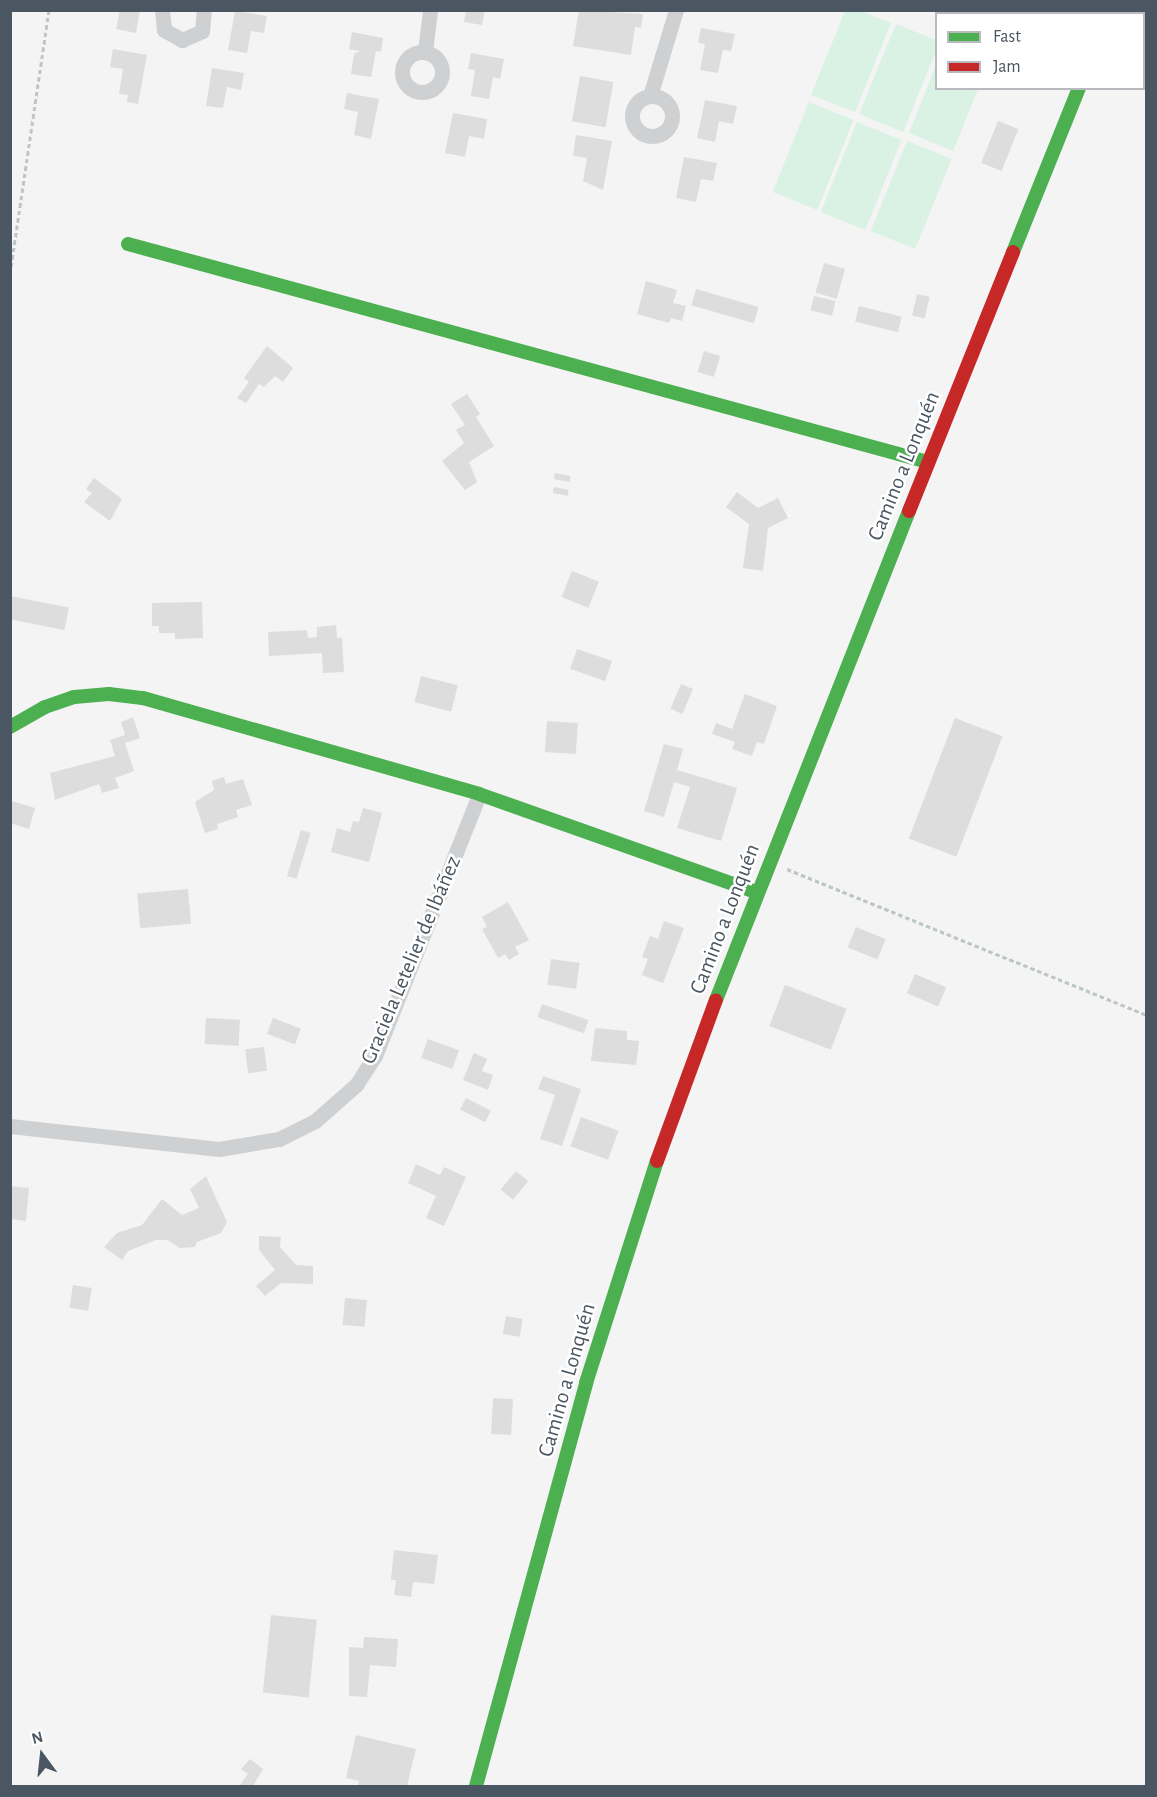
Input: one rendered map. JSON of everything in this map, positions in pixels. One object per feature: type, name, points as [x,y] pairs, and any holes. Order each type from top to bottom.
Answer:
[{"type":"main road","name":"Camino a Lonquén","points":[[476,1786],[586,1383],[636,1218],[756,892],[1078,90]]},
{"type":"main road","points":[[128,244],[928,462]]},
{"type":"main road","points":[[10,727],[66,699],[91,694],[128,695],[479,794],[756,892]]},
{"type":"street","points":[[162,10],[164,30],[182,40],[202,30],[204,10]]},
{"type":"street","points":[[424,51],[430,10]]},
{"type":"street","points":[[650,96],[676,10]]},
{"type":"street","name":"Graciela Letelier de Ibáñez","points":[[10,1126],[219,1149],[279,1139],[323,1115],[356,1085],[375,1056],[479,794]]},
{"type":"path","points":[[10,274],[49,10]]},
{"type":"path","points":[[768,863],[1146,1015]]},
{"type":"green space","points":[[845,11],[861,11],[891,23],[855,112],[811,95]]},
{"type":"green space","points":[[896,24],[935,40],[935,53],[903,132],[859,114]]},
{"type":"green space","points":[[935,68],[935,90],[978,90],[953,151],[909,133]]},
{"type":"green space","points":[[809,102],[854,120],[817,210],[773,192]]},
{"type":"green space","points":[[857,122],[902,140],[865,230],[821,212]]},
{"type":"green space","points":[[907,141],[952,159],[915,249],[871,231]]},
{"type":"building","points":[[120,10],[140,10],[136,33],[116,29]]},
{"type":"building","points":[[466,10],[485,10],[482,25],[464,22]]},
{"type":"building","points":[[579,10],[643,14],[641,28],[635,27],[631,55],[573,46]]},
{"type":"building","points":[[235,11],[267,16],[264,33],[251,31],[247,53],[228,50]]},
{"type":"building","points":[[701,28],[735,34],[731,51],[723,50],[718,73],[700,70],[705,44],[698,43]]},
{"type":"building","points":[[352,32],[383,38],[381,52],[376,51],[371,77],[351,74],[354,54],[360,51],[349,49]]},
{"type":"building","points":[[113,49],[147,55],[138,104],[127,102],[128,95],[119,94],[123,69],[110,67]]},
{"type":"building","points":[[471,53],[504,59],[500,79],[493,77],[489,99],[471,96],[475,70],[468,69]]},
{"type":"building","points":[[212,68],[244,73],[241,90],[227,87],[223,108],[206,106]]},
{"type":"building","points":[[580,76],[613,82],[605,127],[572,121]]},
{"type":"building","points":[[347,93],[379,99],[371,139],[354,135],[358,112],[344,109]]},
{"type":"building","points":[[705,100],[737,106],[733,124],[719,121],[715,142],[697,138]]},
{"type":"building","points":[[453,113],[487,119],[484,139],[469,136],[465,157],[445,153]]},
{"type":"building","points":[[998,121],[1018,129],[1002,171],[981,163]]},
{"type":"building","points":[[576,135],[612,141],[603,190],[583,181],[587,158],[573,156]]},
{"type":"building","points":[[684,157],[717,163],[713,181],[701,179],[696,202],[676,198]]},
{"type":"building","points":[[824,263],[845,269],[837,299],[815,293]]},
{"type":"building","points":[[646,281],[677,290],[673,303],[686,306],[682,321],[671,318],[669,323],[637,314]]},
{"type":"building","points":[[696,289],[758,307],[754,323],[691,305]]},
{"type":"building","points":[[917,294],[930,297],[925,318],[912,315]]},
{"type":"building","points":[[814,296],[835,301],[832,316],[811,311]]},
{"type":"building","points":[[859,306],[902,317],[898,332],[855,322]]},
{"type":"building","points":[[267,346],[293,368],[283,382],[275,376],[264,387],[259,384],[246,403],[237,398],[249,382],[244,378]]},
{"type":"building","points":[[704,351],[720,356],[714,377],[698,372]]},
{"type":"building","points":[[467,394],[480,414],[476,417],[494,446],[469,462],[477,482],[465,490],[442,461],[464,443],[456,430],[465,425],[451,404]]},
{"type":"building","points":[[555,473],[571,476],[570,482],[554,479]]},
{"type":"building","points":[[94,478],[122,499],[110,521],[84,502],[92,493],[86,489]]},
{"type":"building","points":[[554,487],[569,490],[568,496],[553,493]]},
{"type":"building","points":[[737,492],[758,508],[778,498],[788,518],[768,528],[763,571],[743,568],[749,524],[726,507]]},
{"type":"building","points":[[572,571],[599,582],[588,608],[562,597]]},
{"type":"building","points":[[10,596],[69,607],[65,630],[10,619]]},
{"type":"building","points":[[202,602],[203,638],[175,639],[175,633],[159,633],[159,626],[152,626],[152,603]]},
{"type":"building","points":[[336,625],[337,638],[342,638],[344,672],[323,673],[322,653],[269,656],[268,632],[307,630],[308,638],[317,637],[317,627]]},
{"type":"building","points":[[577,649],[612,661],[605,681],[570,669]]},
{"type":"building","points":[[421,676],[458,685],[451,711],[414,702]]},
{"type":"building","points":[[681,684],[693,689],[682,714],[670,709]]},
{"type":"building","points":[[745,694],[777,706],[764,744],[757,742],[752,756],[732,749],[735,742],[712,734],[716,723],[732,729]]},
{"type":"building","points":[[133,717],[140,738],[125,743],[134,771],[115,778],[119,788],[102,793],[99,784],[55,800],[50,773],[115,756],[110,740],[125,735],[121,722]]},
{"type":"building","points":[[955,718],[1003,736],[956,857],[909,838]]},
{"type":"building","points":[[547,721],[578,723],[576,754],[545,752]]},
{"type":"building","points":[[664,744],[683,749],[677,770],[737,788],[721,841],[677,828],[690,787],[674,782],[664,817],[644,811]]},
{"type":"building","points":[[224,777],[226,784],[243,779],[252,805],[236,810],[238,817],[217,824],[218,829],[205,833],[195,802],[214,790],[212,781]]},
{"type":"building","points":[[12,801],[35,808],[29,829],[10,823]]},
{"type":"building","points":[[363,808],[382,813],[369,862],[331,852],[337,828],[350,832],[353,821],[359,822]]},
{"type":"building","points":[[301,830],[311,833],[297,879],[287,876]]},
{"type":"building","points":[[188,889],[191,924],[140,928],[137,893]]},
{"type":"building","points":[[508,902],[529,940],[515,947],[519,954],[509,960],[505,954],[498,958],[482,929],[487,927],[482,917]]},
{"type":"building","points":[[664,921],[684,928],[663,983],[642,975],[648,959],[642,957],[650,936],[658,939]]},
{"type":"building","points":[[856,927],[886,939],[877,959],[848,947]]},
{"type":"building","points":[[551,959],[580,963],[576,989],[547,985]]},
{"type":"building","points":[[915,974],[946,987],[938,1007],[907,993]]},
{"type":"building","points":[[785,985],[847,1009],[831,1050],[769,1026]]},
{"type":"building","points":[[542,1004],[588,1020],[584,1033],[537,1017]]},
{"type":"building","points":[[206,1018],[240,1020],[239,1046],[205,1044]]},
{"type":"building","points":[[273,1018],[301,1029],[295,1045],[267,1034]]},
{"type":"building","points":[[595,1028],[627,1031],[627,1040],[639,1041],[636,1065],[591,1061]]},
{"type":"building","points":[[428,1039],[459,1050],[452,1069],[421,1058]]},
{"type":"building","points":[[264,1047],[267,1071],[248,1073],[245,1049]]},
{"type":"building","points":[[474,1053],[487,1059],[482,1071],[493,1075],[488,1090],[463,1080]]},
{"type":"building","points":[[543,1076],[581,1089],[562,1146],[540,1139],[555,1095],[538,1089]]},
{"type":"building","points":[[466,1098],[491,1111],[485,1122],[460,1110]]},
{"type":"building","points":[[581,1117],[619,1131],[608,1160],[570,1146]]},
{"type":"building","points":[[416,1164],[440,1175],[444,1167],[466,1177],[444,1226],[426,1218],[436,1196],[408,1183]]},
{"type":"building","points":[[516,1171],[528,1181],[513,1200],[501,1189]]},
{"type":"building","points":[[206,1176],[227,1222],[221,1233],[197,1242],[195,1247],[180,1248],[168,1240],[156,1240],[128,1251],[122,1260],[104,1247],[117,1233],[142,1225],[162,1199],[182,1215],[199,1208],[190,1189]]},
{"type":"building","points":[[10,1186],[29,1188],[26,1221],[10,1219]]},
{"type":"building","points":[[259,1236],[281,1237],[280,1247],[296,1265],[313,1266],[313,1284],[281,1283],[265,1296],[256,1286],[275,1270],[259,1250]]},
{"type":"building","points":[[73,1285],[92,1288],[88,1311],[69,1308]]},
{"type":"building","points":[[345,1298],[367,1300],[365,1327],[343,1325]]},
{"type":"building","points":[[506,1316],[523,1319],[520,1337],[503,1334]]},
{"type":"building","points":[[493,1398],[513,1399],[511,1435],[491,1434]]},
{"type":"building","points":[[394,1550],[438,1555],[434,1584],[413,1582],[411,1597],[394,1595],[396,1580],[391,1580]]},
{"type":"building","points":[[271,1615],[317,1620],[309,1697],[263,1693]]},
{"type":"building","points":[[364,1637],[398,1639],[396,1667],[370,1665],[367,1697],[349,1696],[349,1647],[363,1648]]},
{"type":"building","points":[[356,1735],[416,1749],[407,1786],[358,1786],[359,1781],[346,1778]]},
{"type":"building","points":[[250,1759],[263,1769],[253,1786],[239,1786],[248,1774],[241,1769]]},
{"type":"traffic: fast","points":[[1013,252],[1078,90]]},
{"type":"traffic: fast","points":[[128,244],[928,462]]},
{"type":"traffic: fast","points":[[716,1000],[909,511]]},
{"type":"traffic: fast","points":[[10,727],[45,707],[74,697],[109,694],[143,698],[479,794],[756,892]]},
{"type":"traffic: fast","points":[[476,1786],[586,1383],[657,1161]]},
{"type":"traffic: jam","points":[[909,511],[1013,252]]},
{"type":"traffic: jam","points":[[657,1161],[716,1000]]}]
